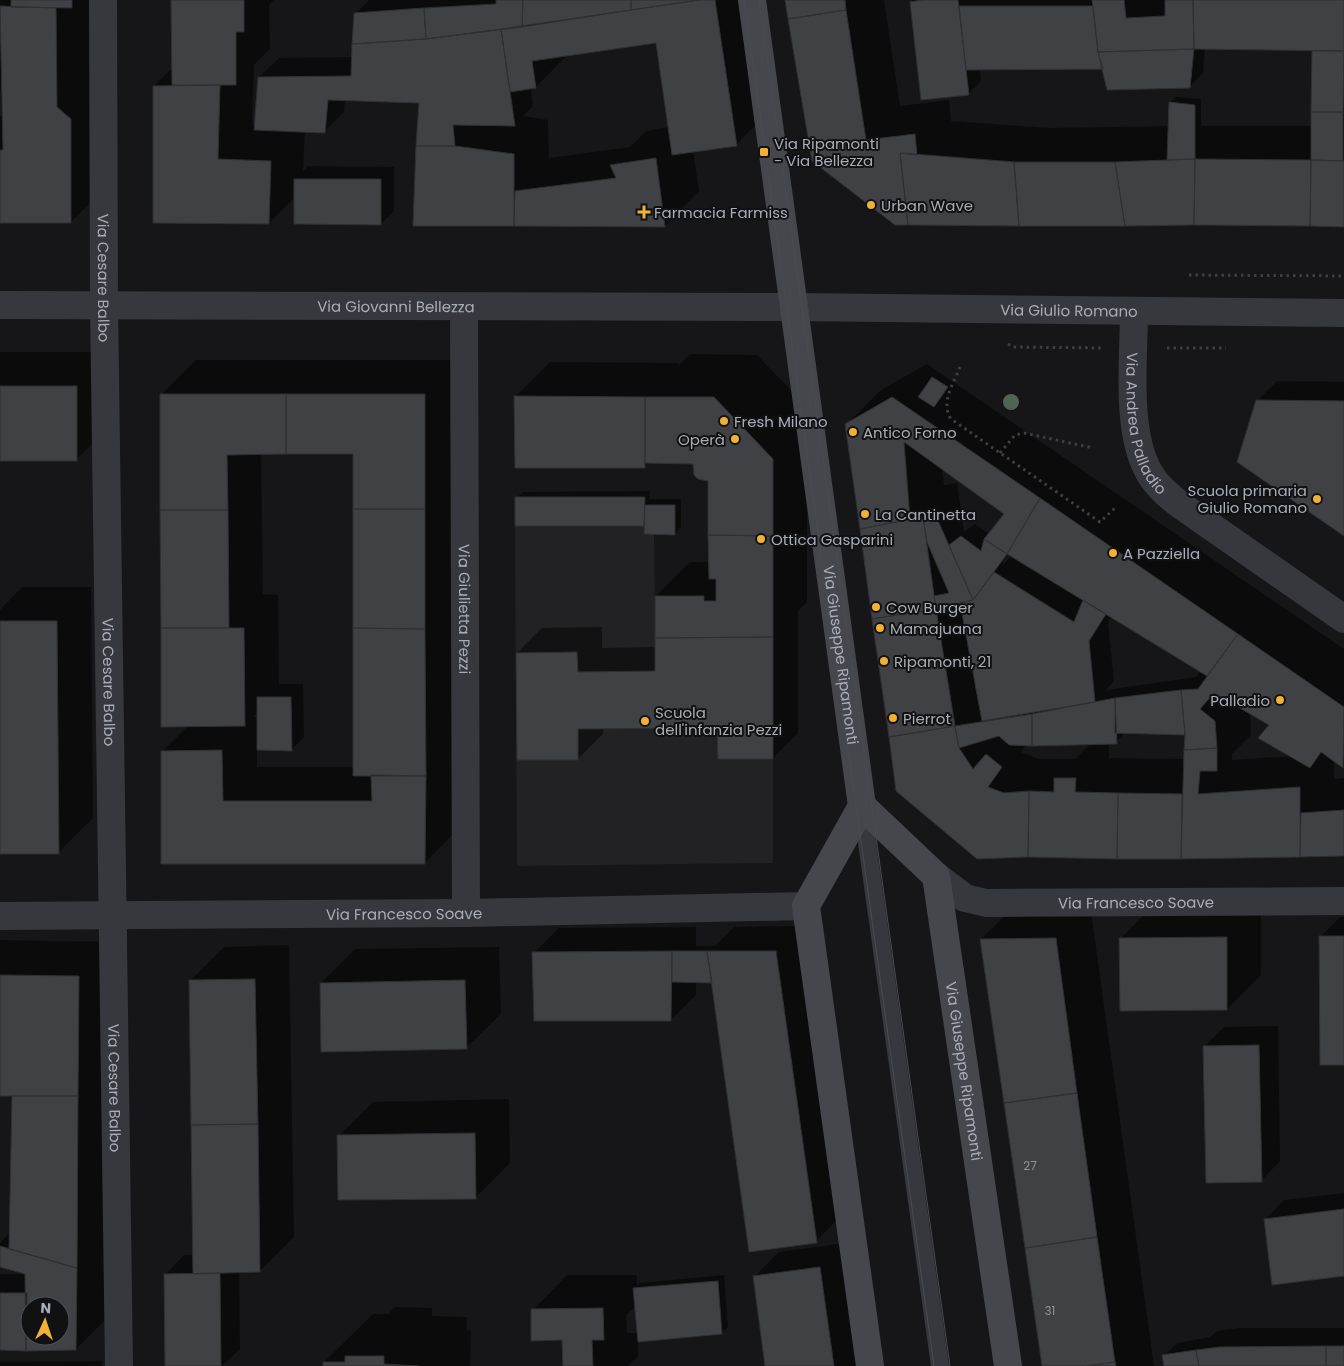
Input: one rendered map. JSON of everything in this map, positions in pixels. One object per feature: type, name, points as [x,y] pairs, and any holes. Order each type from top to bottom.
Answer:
[{"type":"street","name":"Via Cesare Balbo","points":[[103,0],[104,305],[119,1366]]},
{"type":"street","name":"Via Giuseppe Ripamonti","points":[[752,0],[862,806]]},
{"type":"street","name":"Via Giovanni Bellezza","points":[[0,305],[794,307]]},
{"type":"street","name":"Via Giulietta Pezzi","points":[[464,307],[466,913]]},
{"type":"street","name":"Via Giulio Romano","points":[[794,307],[1344,312]]},
{"type":"street","name":"Via Andrea Palladio","points":[[1134,311],[1135,429],[1141,456],[1149,473],[1161,488],[1179,504],[1344,618]]},
{"type":"street","points":[[870,1366],[806,906],[862,806],[936,876]]},
{"type":"street","name":"Via Giuseppe Ripamonti","points":[[936,876],[1008,1366]]},
{"type":"street","name":"Via Francesco Soave","points":[[936,876],[965,898],[986,904],[1344,901]]},
{"type":"street","name":"Via Francesco Soave","points":[[0,916],[466,913],[806,906]]},
{"type":"lane","name":"Via Giuseppe Ripamonti","points":[[862,806],[940,1366]]},
{"type":"path","points":[[960,367],[947,400],[948,414],[951,419],[1100,522],[1116,508]]},
{"type":"path","points":[[1000,453],[1014,435],[1024,433],[1093,448]]},
{"type":"shaded area","name":"Scuola dell'infanzia Pezzi","points":[[515,526],[644,526],[645,534],[654,535],[655,638],[773,637],[773,863],[517,866]]},
{"type":"building","points":[[11,0],[72,0],[72,8],[11,7]]},
{"type":"building","points":[[171,0],[244,0],[244,32],[236,32],[236,85],[172,85]]},
{"type":"building","points":[[496,0],[523,0],[522,27],[426,39],[424,8],[496,4]]},
{"type":"building","points":[[523,0],[631,0],[631,10],[522,27]]},
{"type":"building","points":[[631,0],[699,0],[631,10]]},
{"type":"building","points":[[699,0],[715,0],[737,146],[672,155],[656,43],[532,61],[536,88],[510,92],[501,29]]},
{"type":"building","points":[[785,0],[845,0],[846,10],[788,19]]},
{"type":"building","points":[[958,0],[969,95],[921,100],[910,2]]},
{"type":"building","points":[[1092,0],[1124,0],[1126,18],[1165,16],[1165,0],[1193,0],[1194,49],[1098,52]]},
{"type":"building","points":[[1193,0],[1344,0],[1344,51],[1194,49]]},
{"type":"building","points":[[0,6],[56,8],[57,107],[71,119],[71,223],[0,223],[0,150],[3,150]]},
{"type":"building","points":[[959,6],[1093,6],[1098,52],[1103,69],[966,70]]},
{"type":"building","points":[[424,8],[426,39],[352,44],[354,13]]},
{"type":"building","points":[[846,10],[866,140],[915,134],[917,155],[900,153],[908,225],[895,225],[812,161],[788,19]]},
{"type":"building","points":[[501,29],[515,126],[453,125],[455,146],[416,146],[419,103],[328,100],[325,133],[254,130],[258,77],[351,76],[352,44],[426,39]]},
{"type":"building","points":[[1194,49],[1190,88],[1107,90],[1098,52]]},
{"type":"building","points":[[1312,51],[1344,51],[1343,112],[1311,112]]},
{"type":"building","points":[[220,85],[218,159],[271,161],[269,224],[153,223],[153,86]]},
{"type":"building","points":[[1169,102],[1195,105],[1195,159],[1167,160]]},
{"type":"building","points":[[1311,112],[1343,112],[1343,161],[1311,160]]},
{"type":"building","points":[[416,146],[455,146],[514,154],[514,226],[413,226]]},
{"type":"building","points":[[900,153],[1014,162],[1019,226],[908,225]]},
{"type":"building","points":[[656,158],[665,227],[514,226],[515,191],[616,178],[610,165]]},
{"type":"building","points":[[1195,159],[1194,225],[1125,226],[1115,162]]},
{"type":"building","points":[[1195,159],[1311,160],[1310,226],[1194,225]]},
{"type":"building","points":[[1311,160],[1344,161],[1344,227],[1310,226]]},
{"type":"building","points":[[1014,162],[1115,162],[1125,226],[1019,226]]},
{"type":"building","points":[[294,179],[381,179],[381,225],[294,224]]},
{"type":"building","points":[[932,377],[948,387],[934,407],[918,397]]},
{"type":"building","points":[[0,386],[77,386],[77,461],[0,461]]},
{"type":"building","points":[[160,394],[286,394],[286,454],[227,455],[228,510],[160,510]]},
{"type":"building","points":[[286,394],[425,394],[425,509],[353,509],[353,454],[286,454]]},
{"type":"building","points":[[514,396],[645,397],[645,468],[515,468]]},
{"type":"building","points":[[645,397],[714,397],[773,459],[773,536],[708,535],[708,481],[698,479],[694,475],[693,464],[645,463]]},
{"type":"building","points":[[892,397],[1040,498],[1007,554],[984,539],[1004,514],[904,442],[910,519],[860,529],[845,424]]},
{"type":"building","name":"Scuola primaria Giulio Romano","points":[[1256,400],[1344,401],[1344,536],[1237,462]]},
{"type":"building","points":[[515,497],[645,497],[644,526],[515,526]]},
{"type":"building","points":[[1040,498],[1238,634],[1207,676],[1007,554]]},
{"type":"building","points":[[645,505],[675,505],[675,535],[644,534]]},
{"type":"building","points":[[353,509],[425,509],[425,629],[353,628]]},
{"type":"building","points":[[160,510],[228,510],[229,628],[161,628]]},
{"type":"building","points":[[936,516],[973,600],[936,609],[934,596],[949,593],[927,542],[923,517]]},
{"type":"building","points":[[923,517],[936,609],[872,619],[860,529]]},
{"type":"building","points":[[708,535],[773,536],[773,637],[655,638],[655,596],[704,596],[704,601],[716,601],[716,579],[709,579]]},
{"type":"building","points":[[961,536],[981,551],[984,539],[1007,554],[973,600],[949,545]]},
{"type":"building","points":[[994,572],[1074,622],[1083,600],[1106,614],[1089,641],[1095,702],[982,721],[960,603],[973,600]]},
{"type":"building","points":[[936,609],[955,726],[889,737],[872,619]]},
{"type":"building","points":[[0,621],[57,621],[59,854],[0,854]]},
{"type":"building","points":[[161,628],[244,628],[245,726],[161,727]]},
{"type":"building","points":[[353,628],[425,629],[426,776],[353,776]]},
{"type":"building","name":"Palladio","points":[[1238,634],[1344,707],[1343,768],[1321,752],[1310,768],[1258,738],[1269,725],[1214,693],[1200,709],[1215,721],[1217,748],[1184,750],[1185,735],[1181,690],[1198,689]]},
{"type":"building","points":[[773,637],[773,759],[718,759],[717,728],[578,729],[578,760],[517,760],[516,653],[577,652],[578,672],[655,671],[655,638]]},
{"type":"building","points":[[1181,690],[1185,735],[1115,733],[1115,698]]},
{"type":"building","points":[[257,697],[291,697],[292,751],[257,750]]},
{"type":"building","points":[[1115,698],[1117,744],[1032,746],[1032,714]]},
{"type":"building","points":[[1032,714],[1032,746],[1009,745],[999,736],[959,748],[955,726]]},
{"type":"building","points":[[955,726],[959,748],[973,769],[986,754],[1002,767],[988,787],[1004,793],[1029,791],[1028,857],[977,859],[896,791],[889,737]]},
{"type":"building","points":[[1217,748],[1217,771],[1200,771],[1198,794],[1300,787],[1300,857],[1181,859],[1184,750]]},
{"type":"building","points":[[222,750],[223,801],[372,801],[371,775],[426,776],[425,864],[161,864],[161,751]]},
{"type":"building","points":[[1054,778],[1076,778],[1075,792],[1118,793],[1117,859],[1028,857],[1029,791],[1054,792]]},
{"type":"building","points":[[1118,793],[1182,794],[1181,859],[1117,859]]},
{"type":"building","points":[[1344,810],[1344,856],[1300,857],[1301,813]]},
{"type":"building","points":[[1319,936],[1344,936],[1344,1065],[1320,1065]]},
{"type":"building","points":[[1227,937],[1227,1010],[1120,1011],[1119,938]]},
{"type":"building","points":[[1056,938],[1077,1093],[1004,1103],[980,939]]},
{"type":"building","points":[[672,951],[671,1021],[534,1021],[532,952]]},
{"type":"building","points":[[672,951],[707,951],[712,983],[672,982]]},
{"type":"building","points":[[707,951],[776,951],[817,1243],[749,1252]]},
{"type":"building","points":[[0,975],[79,976],[78,1096],[0,1096]]},
{"type":"building","points":[[255,979],[258,1124],[191,1125],[189,980]]},
{"type":"building","points":[[465,980],[467,1049],[321,1052],[320,983]]},
{"type":"building","points":[[1259,1045],[1262,1182],[1206,1183],[1203,1046]]},
{"type":"building","points":[[1077,1093],[1097,1237],[1025,1248],[1004,1103]]},
{"type":"building","points":[[12,1096],[78,1096],[77,1268],[9,1249]]},
{"type":"building","points":[[258,1124],[260,1272],[193,1274],[191,1125]]},
{"type":"building","points":[[475,1133],[476,1199],[338,1200],[337,1135]]},
{"type":"building","points":[[1344,1209],[1344,1276],[1272,1285],[1264,1219]]},
{"type":"building","points":[[1097,1237],[1115,1362],[1087,1366],[1042,1366],[1025,1248]]},
{"type":"building","points":[[0,1246],[77,1268],[76,1350],[26,1351],[26,1346],[70,1346],[70,1296],[25,1296],[25,1274],[0,1267]]},
{"type":"building","points":[[820,1267],[834,1366],[765,1366],[753,1276]]},
{"type":"building","points":[[220,1273],[221,1366],[165,1366],[164,1274]]},
{"type":"building","points":[[718,1281],[722,1334],[638,1342],[633,1288]]},
{"type":"building","points":[[0,1293],[27,1293],[27,1296],[20,1296],[20,1346],[26,1346],[26,1351],[0,1350]]},
{"type":"building","points":[[603,1308],[604,1340],[592,1340],[593,1366],[563,1366],[562,1340],[531,1341],[531,1309]]},
{"type":"building","points":[[1326,1346],[1326,1366],[1199,1366],[1196,1350],[1220,1347]]},
{"type":"building","points":[[1326,1346],[1344,1346],[1344,1366],[1326,1366]]},
{"type":"building","points":[[1196,1350],[1199,1366],[1164,1366],[1162,1355]]},
{"type":"building","points":[[345,1356],[384,1356],[384,1364],[419,1366],[323,1366],[323,1362],[345,1362]]},
{"type":"building","points":[[1115,1362],[1116,1366],[1087,1366]]},
{"type":"tram line","points":[[744,0],[934,1366]]},
{"type":"tram line","points":[[759,0],[950,1366]]},
{"type":"place","name":"Via Ripamonti - Via Bellezza","points":[[764,152]]},
{"type":"place","name":"Urban Wave","points":[[871,205]]},
{"type":"place","name":"Farmacia Farmiss","points":[[644,212]]},
{"type":"place","name":"Fresh Milano","points":[[724,421]]},
{"type":"place","name":"Antico Forno","points":[[853,432]]},
{"type":"place","name":"Operà","points":[[735,439]]},
{"type":"place","name":"Scuola primaria Giulio Romano","points":[[1317,499]]},
{"type":"place","name":"La Cantinetta","points":[[865,514]]},
{"type":"place","name":"Ottica Gasparini","points":[[761,539]]},
{"type":"place","name":"A Pazziella","points":[[1113,553]]},
{"type":"place","name":"Cow Burger","points":[[876,607]]},
{"type":"place","name":"Mamajuana","points":[[880,628]]},
{"type":"place","name":"Ripamonti, 21","points":[[884,661]]},
{"type":"place","name":"Palladio","points":[[1280,700]]},
{"type":"place","name":"Pierrot","points":[[893,718]]},
{"type":"place","name":"Scuola dell'infanzia Pezzi","points":[[645,721]]}]
